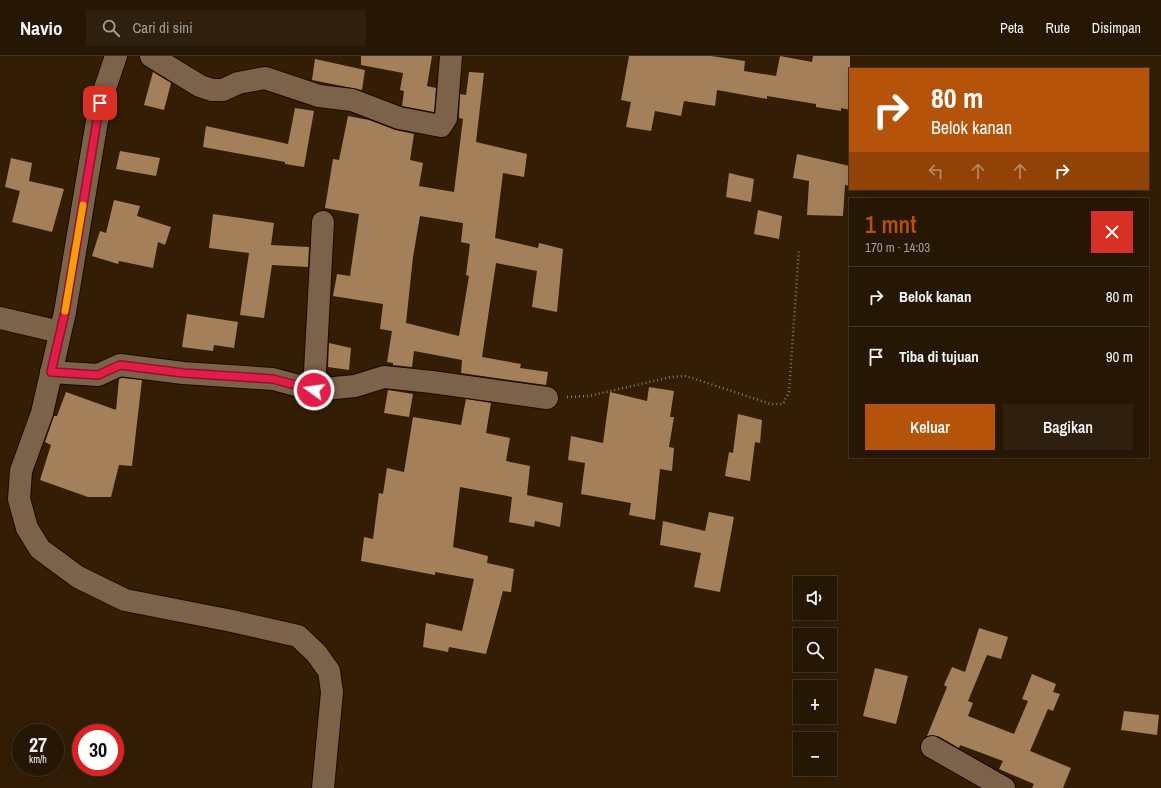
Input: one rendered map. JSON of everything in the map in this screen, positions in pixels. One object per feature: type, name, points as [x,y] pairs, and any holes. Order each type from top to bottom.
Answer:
[{"type":"street","points":[[116,56],[100,103],[60,332],[42,413],[21,471],[19,499],[26,528],[40,549],[78,577],[125,600],[232,621],[298,636],[316,653],[329,671],[332,692],[323,788]]},
{"type":"street","points":[[150,56],[200,86],[212,90],[223,90],[238,83],[265,78],[319,96],[352,100],[399,118],[441,126],[446,118],[452,56]]},
{"type":"street","points":[[314,390],[323,222]]},
{"type":"street","points":[[0,318],[60,332]]},
{"type":"street","points":[[51,372],[98,375],[120,365],[183,373],[273,379],[314,390],[355,386],[384,377],[547,398]]},
{"type":"street","points":[[932,747],[1004,788]]},
{"type":"path","points":[[547,398],[589,396],[678,376],[696,378],[771,404],[783,404],[789,392],[799,249]]},
{"type":"building","points":[[361,56],[432,56],[427,86],[436,88],[434,112],[402,106],[404,91],[400,90],[403,73],[361,65]]},
{"type":"building","points":[[629,56],[711,56],[745,61],[744,71],[776,76],[780,56],[812,62],[813,56],[850,56],[849,110],[841,108],[841,111],[816,107],[816,104],[767,96],[767,99],[717,90],[715,106],[684,101],[681,116],[655,111],[651,131],[626,127],[631,102],[621,100]]},
{"type":"building","points":[[315,59],[365,70],[362,90],[312,80]]},
{"type":"building","points":[[153,72],[171,83],[164,110],[144,105]]},
{"type":"building","points":[[469,72],[484,73],[476,142],[527,154],[524,177],[503,173],[495,238],[538,248],[539,243],[563,249],[557,312],[532,307],[537,271],[496,263],[482,357],[521,364],[520,368],[548,372],[546,385],[461,373],[462,360],[414,351],[412,367],[393,365],[393,363],[387,362],[392,331],[380,329],[383,304],[333,296],[337,274],[350,276],[359,214],[325,208],[333,159],[339,160],[348,116],[369,120],[395,130],[414,134],[410,160],[423,163],[419,186],[454,192],[463,119],[459,118],[460,94],[466,95]],"holes":[[[420,216],[463,223],[461,242],[470,244],[466,275],[469,276],[459,336],[406,323],[413,257]]]},
{"type":"building","points":[[295,108],[314,111],[304,167],[285,164],[285,162],[203,147],[206,126],[288,144]]},
{"type":"building","points":[[120,151],[160,158],[156,176],[116,169]]},
{"type":"building","points":[[797,154],[849,166],[849,186],[845,185],[843,216],[807,215],[809,181],[793,178]]},
{"type":"building","points":[[11,158],[32,163],[29,181],[64,189],[52,232],[12,222],[20,191],[5,187]]},
{"type":"building","points":[[729,173],[754,179],[751,202],[726,197]]},
{"type":"building","points":[[114,200],[140,206],[137,216],[171,227],[165,245],[158,242],[153,268],[119,261],[118,264],[92,256],[100,231],[106,233]]},
{"type":"building","points":[[758,210],[782,216],[779,239],[754,234]]},
{"type":"building","points":[[213,214],[274,223],[271,245],[309,247],[308,267],[272,265],[264,318],[240,315],[249,253],[209,248]]},
{"type":"building","points":[[187,314],[238,322],[234,348],[214,345],[213,351],[182,347]]},
{"type":"building","points":[[329,343],[351,348],[349,370],[328,367]]},
{"type":"building","points":[[119,379],[142,380],[132,466],[119,465],[111,497],[88,497],[40,480],[51,445],[45,442],[54,416],[57,416],[66,392],[116,410]]},
{"type":"building","points":[[649,387],[674,391],[670,417],[674,417],[669,447],[674,448],[672,471],[660,469],[655,520],[629,515],[631,503],[581,494],[585,463],[568,460],[571,436],[603,443],[610,392],[647,401]]},
{"type":"building","points":[[388,390],[413,394],[409,417],[384,413]]},
{"type":"building","points":[[466,399],[491,403],[486,433],[510,438],[506,461],[530,466],[527,495],[563,503],[560,527],[535,521],[534,527],[509,522],[512,497],[460,487],[453,547],[488,556],[487,563],[514,569],[511,592],[503,591],[486,654],[449,647],[448,652],[423,647],[426,623],[462,631],[474,579],[435,572],[435,575],[361,561],[364,537],[373,539],[379,493],[383,494],[387,468],[404,472],[413,417],[461,425]]},
{"type":"building","points":[[738,414],[762,420],[760,443],[755,442],[750,481],[725,476],[729,452],[733,453]]},
{"type":"building","points":[[709,512],[734,517],[720,592],[694,587],[701,553],[660,545],[663,521],[705,531]]},
{"type":"building","points":[[979,628],[1008,637],[1001,659],[987,655],[968,701],[973,703],[968,716],[1014,734],[1028,701],[1022,699],[1032,674],[1056,684],[1053,692],[1060,694],[1053,711],[1048,709],[1030,751],[1071,768],[1063,788],[1032,788],[1034,784],[999,769],[1003,761],[960,745],[959,748],[938,736],[927,736],[947,687],[944,685],[952,667],[965,672]]},
{"type":"building","points":[[875,668],[908,676],[896,724],[863,716]]},
{"type":"building","points":[[1124,711],[1159,715],[1157,735],[1121,730]]},
{"type":"slow traffic","points":[[65,311],[83,205]]},
{"type":"route","points":[[100,103],[65,312],[51,372],[98,375],[120,365],[183,373],[273,379],[314,390]]}]
